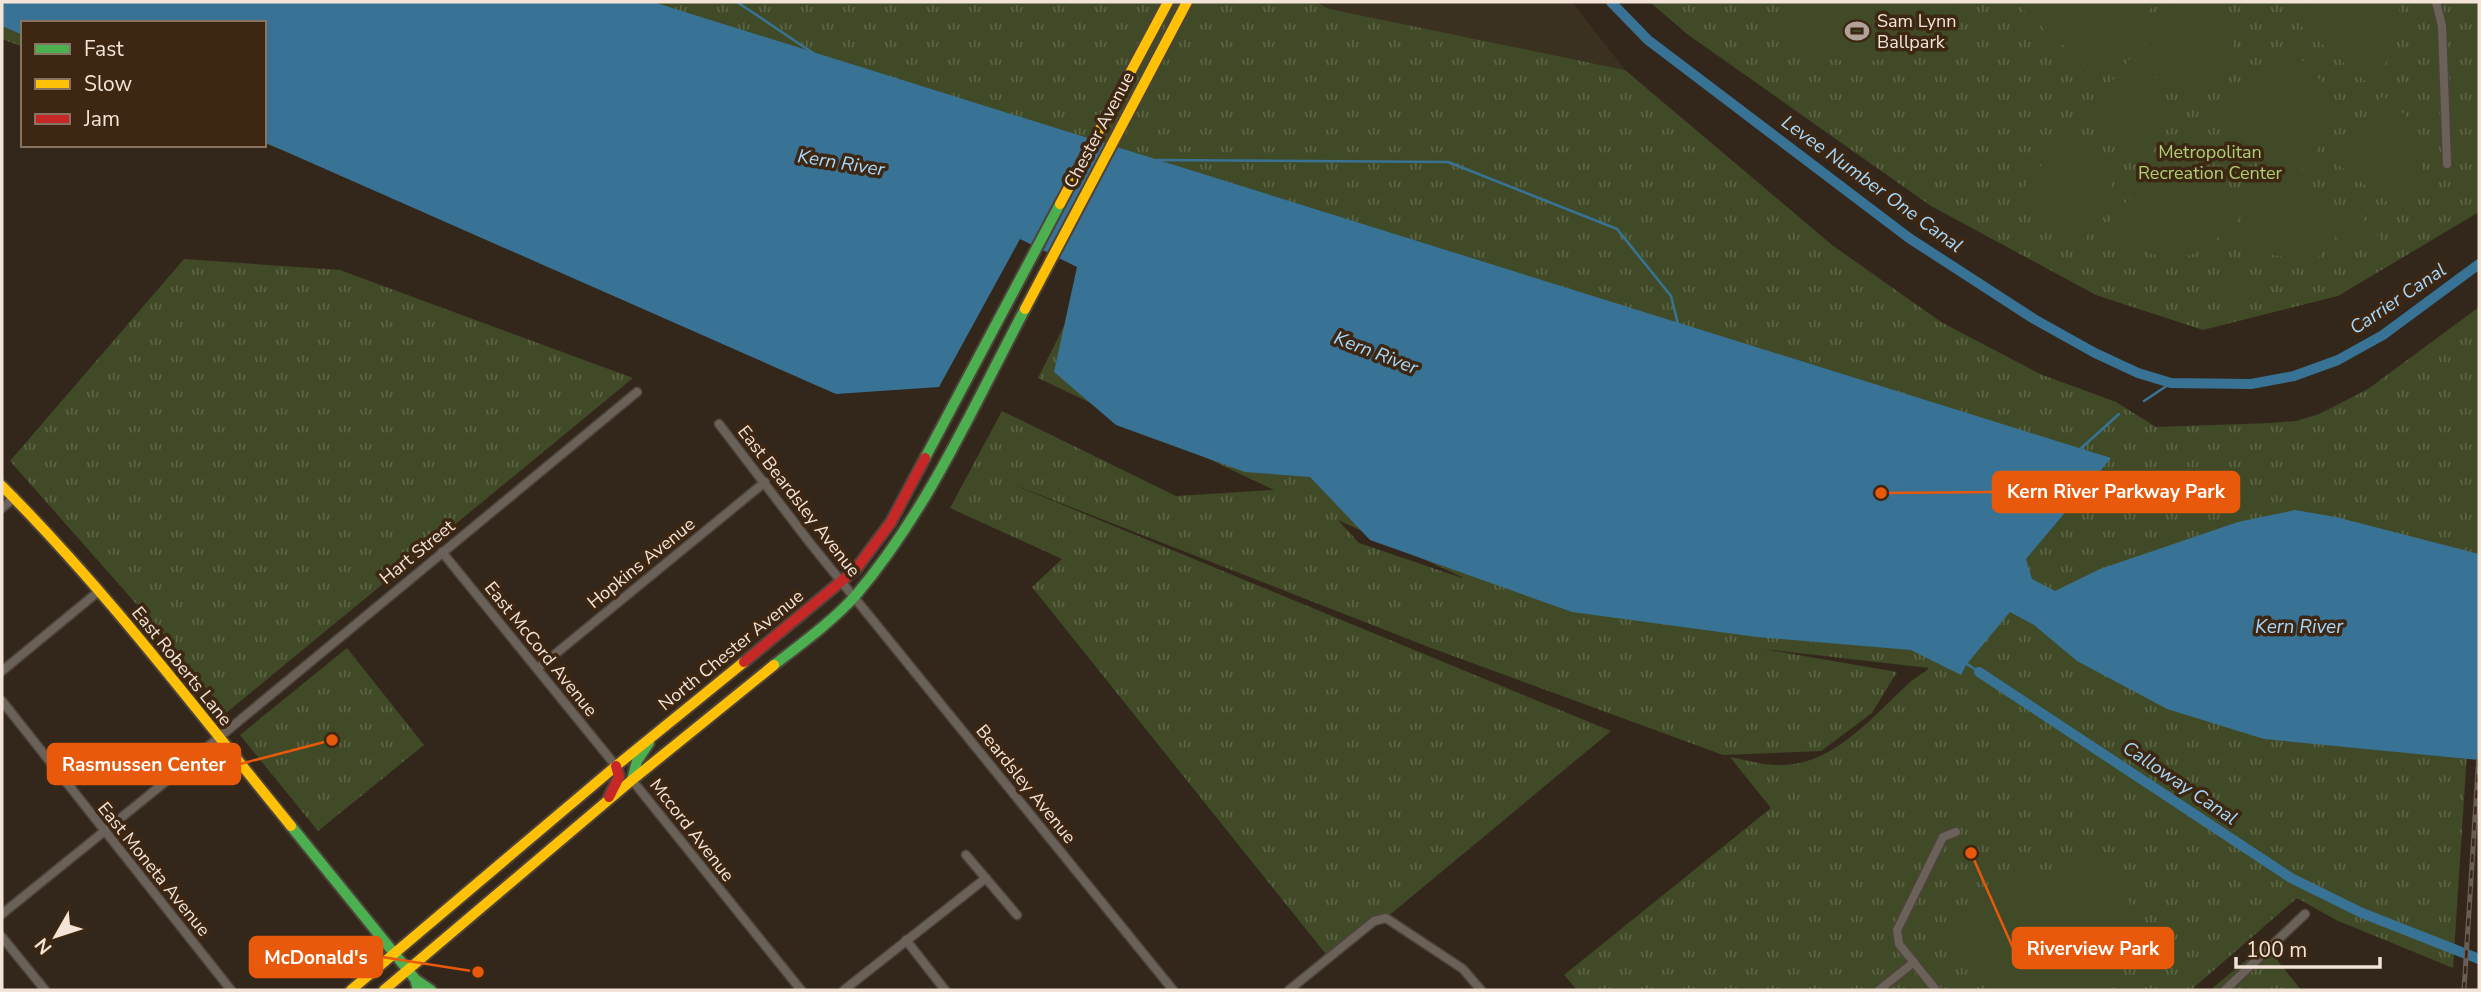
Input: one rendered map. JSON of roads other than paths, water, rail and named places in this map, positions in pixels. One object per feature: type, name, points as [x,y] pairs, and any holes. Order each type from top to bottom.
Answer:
[{"type":"main road","name":"Chester Avenue","points":[[1033,255],[1168,2]]},
{"type":"main road","name":"Chester Avenue","points":[[855,597],[911,520],[1187,2]]},
{"type":"main road","name":"North Chester Avenue","points":[[351,990],[616,766],[856,569],[891,522],[1033,255]]},
{"type":"main road","name":"East Roberts Lane","points":[[2,486],[99,591],[413,980],[430,990]]},
{"type":"main road","points":[[384,990],[413,980],[632,780],[855,597]]},
{"type":"main road","points":[[632,780],[638,761],[654,735]]},
{"type":"main road","points":[[606,803],[619,776],[616,766]]},
{"type":"street","points":[[2437,2],[2442,26],[2447,164]]},
{"type":"street","name":"Hart Street","points":[[2,914],[104,833],[637,392]]},
{"type":"street","name":"East Beardsley Avenue","points":[[719,424],[855,597]]},
{"type":"street","name":"Hopkins Avenue","points":[[537,669],[765,482]]},
{"type":"street","points":[[2,508],[15,498]]},
{"type":"street","name":"East McCord Avenue","points":[[442,552],[616,766]]},
{"type":"street","points":[[2,671],[99,591]]},
{"type":"street","name":"Beardsley Avenue","points":[[855,597],[1173,990]]},
{"type":"street","name":"East Moneta Avenue","points":[[2,701],[231,990]]},
{"type":"street","name":"Mccord Avenue","points":[[632,780],[801,990]]},
{"type":"street","points":[[1936,990],[1899,944],[1897,930],[1943,837],[1956,832]]},
{"type":"street","points":[[965,855],[1017,915]]},
{"type":"street","points":[[844,990],[986,878]]},
{"type":"street","points":[[2225,990],[2305,914]]},
{"type":"street","points":[[1289,990],[1374,921],[1385,918],[1463,969],[1480,990]]},
{"type":"street","points":[[2,937],[45,990]]},
{"type":"street","points":[[906,940],[946,990]]},
{"type":"street","points":[[1879,990],[1914,962]]},
{"type":"water","name":"Kern River","points":[[2,2],[653,2],[2111,458],[2026,559],[2032,579],[2055,591],[2100,569],[2238,522],[2295,510],[2336,517],[2479,554],[2479,760],[2264,739],[2167,709],[2077,661],[2034,625],[2010,612],[1966,665],[1961,675],[1911,650],[1757,637],[1572,612],[1370,540],[1310,477],[1245,472],[1116,425],[1054,372],[1077,267],[1020,239],[939,387],[836,394],[266,143],[266,21],[21,21],[21,34],[2,26]]},
{"type":"waterway","points":[[737,2],[813,53]]},
{"type":"waterway","name":"Levee Number One Canal","points":[[1611,2],[1648,40],[1909,238],[2034,319],[2095,353],[2138,373],[2171,383],[2251,384],[2294,376],[2338,360],[2383,335],[2479,264]]},
{"type":"waterway","points":[[1156,160],[1448,162],[1617,229],[1671,296],[1678,324]]},
{"type":"waterway","points":[[2144,401],[2171,383]]},
{"type":"waterway","points":[[2078,451],[2119,414]]},
{"type":"waterway","name":"Calloway Canal","points":[[1964,662],[1979,672]]},
{"type":"waterway","name":"Calloway Canal","points":[[1979,672],[2291,878],[2362,913],[2479,959]]},
{"type":"railway","points":[[2464,990],[2479,754]]},
{"type":"place","name":"Sam Lynn Ballpark","points":[[1857,31]]},
{"type":"place","name":"Kern River Parkway Park","points":[[1881,493]]},
{"type":"place","name":"Rasmussen Center","points":[[332,740]]},
{"type":"place","name":"Riverview Park","points":[[1971,853]]},
{"type":"place","name":"McDonald's","points":[[478,972]]},
{"type":"park label","name":"Metropolitan Recreation Center","points":[[2210,162]]},
{"type":"water label","name":"Carrier Canal","points":[[2398,299]]}]
